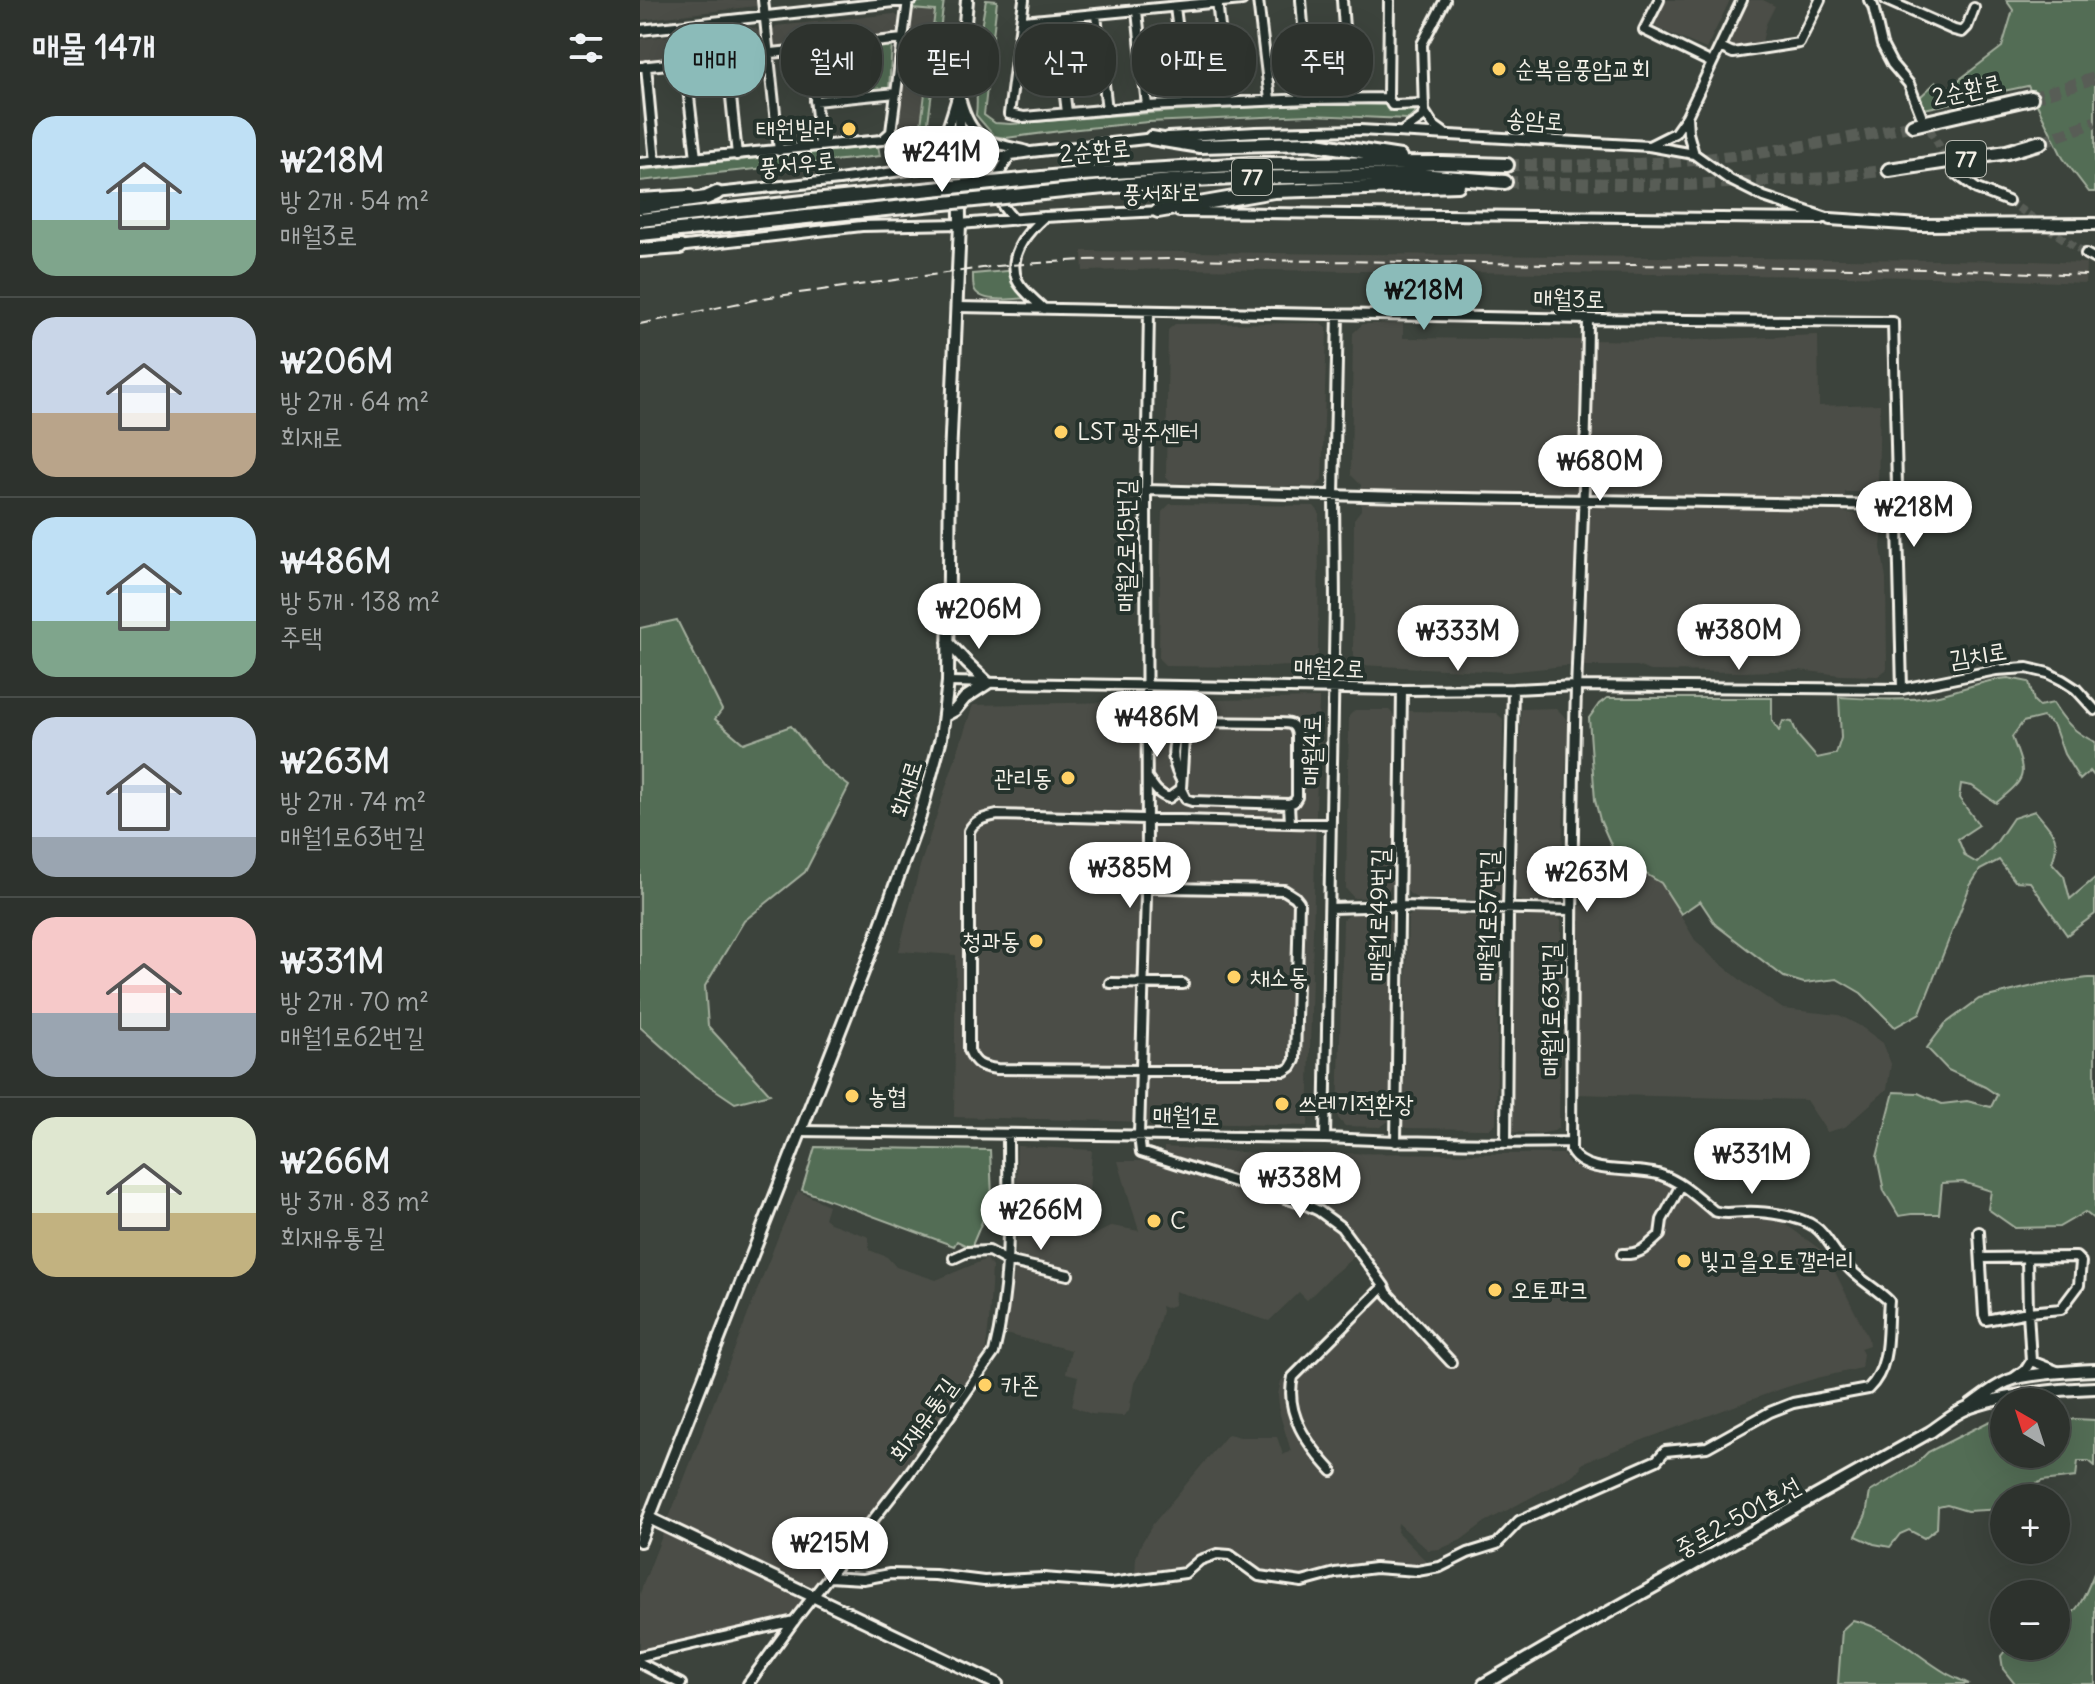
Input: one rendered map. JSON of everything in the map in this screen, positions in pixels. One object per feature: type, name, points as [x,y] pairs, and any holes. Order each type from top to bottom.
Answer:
[{"type":"highway","name":"2순환로","points":[[1917,120],[2031,98]]},
{"type":"highway","points":[[1151,138],[1200,146],[1310,143],[1442,163]]},
{"type":"highway","name":"77","points":[[1889,170],[2007,152],[2041,142]]},
{"type":"highway","name":"2순환로","points":[[640,220],[1081,174],[1249,164],[1507,165]]},
{"type":"highway","name":"2순환로","points":[[640,234],[1083,189],[1235,178],[1421,175],[1505,182],[1274,191],[1158,211]]},
{"type":"highway","points":[[640,207],[706,198],[717,193]]},
{"type":"highway","points":[[640,250],[680,247]]},
{"type":"main road","name":"회재로","points":[[965,24],[967,0]]},
{"type":"main road","name":"회재로","points":[[640,1541],[869,959],[920,816],[936,758],[948,682],[950,459],[960,224],[959,96]]},
{"type":"main road","name":"송암로","points":[[1830,219],[1920,225],[2095,224]]},
{"type":"main road","points":[[944,716],[988,683],[948,642]]},
{"type":"main road","points":[[1966,1409],[2011,1380],[2095,1370]]},
{"type":"main road","name":"중로2-501호선","points":[[1484,1684],[1966,1409],[2016,1397],[2095,1388]]},
{"type":"main road","points":[[649,1518],[997,1684]]},
{"type":"street","points":[[763,0],[779,151]]},
{"type":"street","points":[[1024,0],[1009,114],[1024,117],[1147,106],[1388,98]]},
{"type":"street","points":[[1023,21],[1242,0]]},
{"type":"street","points":[[1258,0],[1270,100]]},
{"type":"street","points":[[1301,0],[1309,99]]},
{"type":"street","points":[[1342,0],[1349,99]]},
{"type":"street","points":[[1389,0],[1388,98],[1392,105],[1424,107]]},
{"type":"street","points":[[1403,131],[1422,118],[1422,44],[1445,0]]},
{"type":"street","points":[[1659,0],[1644,30],[1712,63]]},
{"type":"street","points":[[1649,146],[1675,133],[1687,116],[1742,0]]},
{"type":"street","points":[[1720,47],[1733,53],[1799,43],[1820,0]]},
{"type":"street","points":[[1869,0],[1882,45],[1892,64],[1909,84],[1917,120]]},
{"type":"street","points":[[1886,0],[1962,32],[1974,8]]},
{"type":"street","points":[[640,30],[910,1],[906,24]]},
{"type":"street","points":[[1217,1],[1228,102]]},
{"type":"street","points":[[1175,7],[1187,104]]},
{"type":"street","points":[[1137,11],[1147,106]]},
{"type":"street","points":[[1096,15],[1107,110]]},
{"type":"street","points":[[1056,19],[1067,113]]},
{"type":"street","points":[[765,54],[781,52]]},
{"type":"street","points":[[655,162],[643,66],[664,64]]},
{"type":"street","points":[[640,163],[882,140],[891,132],[898,78]]},
{"type":"street","points":[[815,101],[896,93]]},
{"type":"street","points":[[689,96],[696,158]]},
{"type":"street","points":[[731,96],[737,155]]},
{"type":"street","points":[[815,96],[820,146]]},
{"type":"street","points":[[903,171],[924,159],[939,143],[946,133],[958,96]]},
{"type":"street","points":[[960,96],[967,121],[979,136],[990,142],[1031,152]]},
{"type":"street","points":[[1424,107],[1433,125],[1445,134]]},
{"type":"street","points":[[1687,116],[1694,154]]},
{"type":"street","name":"송암로","points":[[959,164],[1151,138],[1256,132],[1403,131],[1649,146],[1694,154],[1730,180],[1764,197],[1830,219]]},
{"type":"street","points":[[1011,155],[999,170],[996,188],[999,203],[1014,220]]},
{"type":"street","name":"풍서우로","points":[[640,198],[717,193],[959,164]]},
{"type":"street","points":[[1954,172],[1977,189],[2008,201]]},
{"type":"street","name":"풍서좌로","points":[[680,247],[862,226],[960,224],[1158,211],[1830,219]]},
{"type":"street","points":[[1044,217],[1025,236],[1019,247],[1015,269],[1019,284],[1045,309]]},
{"type":"street","points":[[2086,254],[2095,259]]},
{"type":"street","name":"매월3로","points":[[956,307],[1893,322],[1897,505]]},
{"type":"street","name":"매월2로15번길","points":[[1139,1135],[1147,820],[1149,311]]},
{"type":"street","name":"매월4로","points":[[1325,1138],[1338,314]]},
{"type":"street","name":"매월1로63번길","points":[[1571,1142],[1571,910],[1588,319]]},
{"type":"street","points":[[1146,490],[1897,505],[1902,689]]},
{"type":"street","name":"김치로","points":[[1902,689],[1996,670],[2027,668],[2062,680],[2076,689],[2095,710]]},
{"type":"street","name":"매월2로","points":[[948,682],[1402,690],[1576,686],[1902,689]]},
{"type":"street","name":"매월1로57번길","points":[[1506,1143],[1513,689]]},
{"type":"street","name":"매월1로49번길","points":[[1396,1142],[1402,690]]},
{"type":"street","points":[[1146,776],[1157,793],[1169,798],[1182,786],[1185,722],[1291,724],[1297,735],[1297,797],[1289,804],[1186,799],[1182,786],[1173,764],[1174,741],[1178,734]]},
{"type":"street","points":[[1289,804],[1290,823]]},
{"type":"street","points":[[1111,887],[1284,890],[1291,893],[1299,902],[1295,1060],[1291,1067],[1279,1072],[983,1067],[972,1058],[969,1050],[969,831],[972,824],[979,820],[997,815],[1330,824]]},
{"type":"street","points":[[1330,908],[1399,906],[1571,910]]},
{"type":"street","points":[[1110,983],[1183,984]]},
{"type":"street","name":"매월1로","points":[[800,1131],[1325,1138],[1396,1142],[1571,1142]]},
{"type":"street","name":"회재유통길","points":[[748,1684],[917,1463],[996,1347],[1007,1261],[1008,1134]]},
{"type":"street","points":[[1139,1135],[1141,1152],[1304,1204],[1341,1227],[1387,1293],[1451,1362]]},
{"type":"street","points":[[829,1577],[863,1579],[890,1574],[984,1581],[1043,1578],[1110,1583],[1185,1573],[1200,1560],[1217,1554],[1230,1555],[1259,1576],[1302,1582],[1335,1573],[1375,1568],[1417,1571],[1440,1567],[1468,1553],[1497,1544],[1519,1521],[1657,1460],[1665,1451],[1707,1447],[1770,1412],[1793,1403],[1868,1389],[1877,1381],[1888,1347],[1889,1301],[1841,1260],[1825,1234],[1816,1226],[1778,1215],[1714,1211],[1681,1185],[1659,1174],[1585,1163],[1573,1156],[1571,1142]]},
{"type":"street","points":[[1622,1254],[1640,1252],[1660,1235],[1662,1220],[1681,1185]]},
{"type":"street","points":[[1979,1232],[1981,1258],[1986,1320],[2061,1309],[2079,1285],[2081,1262],[2076,1257],[1981,1258]]},
{"type":"street","points":[[954,1258],[967,1252],[989,1251],[1007,1261],[1068,1275]]},
{"type":"street","points":[[2011,1380],[2031,1361],[2027,1257]]},
{"type":"street","points":[[1332,1471],[1315,1453],[1298,1426],[1291,1399],[1293,1377],[1384,1286]]},
{"type":"street","points":[[2031,1361],[2061,1372]]},
{"type":"street","points":[[640,1656],[794,1621]]},
{"type":"street","points":[[640,1663],[681,1684]]},
{"type":"shaded area","points":[[640,0],[760,2],[756,6],[640,20]]},
{"type":"shaded area","points":[[1665,0],[1730,0],[1706,49],[1657,28],[1655,23]]},
{"type":"shaded area","points":[[1749,0],[1763,0],[1775,6],[1762,42],[1733,46],[1730,44],[1732,38]]},
{"type":"shaded area","points":[[912,9],[935,11],[933,24],[910,24]]},
{"type":"shaded area","points":[[894,14],[899,17],[894,37],[882,38],[882,24],[796,24]]},
{"type":"shaded area","points":[[781,25],[781,49],[773,46],[772,32],[776,26]]},
{"type":"shaded area","points":[[664,37],[664,61],[640,63],[640,39]]},
{"type":"shaded area","points":[[900,96],[925,96],[920,134],[905,145],[894,144]]},
{"type":"shaded area","points":[[1082,251],[2086,263],[2085,283],[1933,277],[1177,269],[1083,271]]},
{"type":"shaded area","points":[[1321,323],[1327,329],[1322,480],[1315,487],[1171,483],[1166,477],[1168,330],[1175,324]]},
{"type":"shaded area","points":[[1403,323],[1403,338],[1672,341],[1818,335],[1819,406],[1880,404],[1878,486],[1871,492],[1845,492],[1845,513],[1869,514],[1883,526],[1881,547],[1886,579],[1887,669],[1878,676],[1799,670],[1651,671],[1637,666],[1564,666],[1508,672],[1359,665],[1353,656],[1354,519],[1361,510],[1361,485],[1351,475],[1353,333],[1363,324]]},
{"type":"shaded area","points":[[1170,504],[1314,506],[1319,512],[1318,658],[1310,665],[1269,667],[1166,666],[1159,659],[1162,512]]},
{"type":"shaded area","points":[[1319,698],[1308,1126],[954,1117],[956,955],[899,951],[920,866],[973,705]]},
{"type":"shaded area","points":[[1556,708],[1568,720],[1560,897],[1556,901],[1523,902],[1517,900],[1514,894],[1521,709]]},
{"type":"shaded area","points":[[1355,710],[1389,710],[1398,719],[1392,885],[1382,897],[1354,898],[1346,889],[1349,716]]},
{"type":"shaded area","points":[[1409,711],[1496,713],[1503,719],[1501,900],[1418,899],[1406,889]]},
{"type":"shaded area","points":[[1608,846],[1661,883],[1695,940],[1743,982],[1783,1009],[1839,1015],[1883,1043],[1891,1064],[1887,1089],[1845,1127],[1827,1132],[1806,1100],[1576,1094],[1578,907],[1594,902],[1597,848]]},
{"type":"shaded area","points":[[1352,913],[1385,914],[1394,923],[1389,1121],[1380,1127],[1345,1126],[1338,1118],[1343,920]]},
{"type":"shaded area","points":[[1413,913],[1493,917],[1499,925],[1496,1123],[1489,1129],[1403,1126],[1408,917]]},
{"type":"shaded area","points":[[1557,914],[1561,921],[1559,1127],[1543,1133],[1511,1132],[1514,917]]},
{"type":"shaded area","points":[[1017,1146],[1092,1150],[1087,1220],[1090,1237],[1112,1226],[1139,1231],[1118,1161],[1151,1161],[1310,1213],[1329,1222],[1356,1255],[1307,1300],[1299,1292],[1269,1321],[1175,1291],[1174,1305],[1161,1306],[1148,1362],[1134,1383],[1129,1411],[1123,1416],[1091,1414],[1072,1406],[1078,1376],[1066,1373],[1071,1350],[1005,1334],[1016,1255]]},
{"type":"shaded area","points":[[1164,1147],[1256,1153],[1563,1154],[1569,1164],[1592,1172],[1658,1179],[1714,1217],[1740,1216],[1781,1221],[1821,1250],[1829,1260],[1869,1345],[1860,1348],[1863,1354],[1861,1368],[1780,1389],[1586,1461],[1571,1476],[1440,1549],[1428,1550],[1398,1523],[1397,1532],[1431,1566],[1333,1569],[1298,1578],[1261,1573],[1234,1553],[1206,1549],[1180,1571],[1135,1576],[1136,1558],[1153,1524],[1228,1434],[1277,1437],[1283,1455],[1291,1451],[1280,1415],[1278,1395],[1281,1381],[1290,1373],[1294,1378],[1389,1285],[1345,1224],[1321,1207],[1306,1199],[1164,1153]]},
{"type":"shaded area","points":[[798,1191],[828,1205],[824,1218],[869,1237],[869,1250],[887,1257],[896,1267],[936,1280],[987,1259],[992,1267],[985,1355],[920,1450],[795,1613],[785,1619],[640,1652],[640,1594],[643,1585]]},
{"type":"green space","points":[[944,0],[941,24],[933,24],[935,11],[912,9],[913,3]]},
{"type":"green space","points":[[986,0],[997,1],[994,24],[982,24]]},
{"type":"green space","points":[[2006,0],[2095,0],[2095,192],[2089,192],[2063,158],[2028,86],[1999,92],[1986,76],[1970,84],[1961,101],[1924,109],[1919,98],[1936,82],[1947,89],[2002,47],[2013,10]]},
{"type":"green space","points":[[892,44],[889,90],[882,91],[882,45]]},
{"type":"green space","points":[[925,96],[931,96],[927,130],[913,148],[888,156],[886,144],[905,145],[920,134]]},
{"type":"green space","points":[[977,96],[986,96],[984,115],[995,123],[1011,124],[1316,104],[1415,107],[1415,113],[1407,119],[1310,115],[1148,122],[1006,138],[994,136],[976,115]]},
{"type":"green space","points":[[878,146],[880,156],[640,181],[640,170]]},
{"type":"green space","points":[[1018,270],[1020,289],[1026,298],[989,298],[977,293],[974,288],[973,274]]},
{"type":"green space","points":[[677,620],[722,710],[715,719],[743,743],[791,726],[824,767],[849,786],[805,872],[744,921],[705,986],[708,1026],[770,1094],[735,1103],[695,1076],[640,1027],[640,628]]},
{"type":"green space","points":[[2008,678],[2029,682],[2034,701],[2039,706],[2053,703],[2071,726],[2095,742],[2095,777],[2090,771],[2080,780],[2064,754],[2054,726],[2043,717],[2023,722],[2012,737],[2022,768],[2019,781],[1996,803],[1972,786],[1961,784],[1959,798],[1979,825],[1958,839],[1965,856],[1977,863],[2013,818],[2035,811],[2053,834],[2056,847],[2052,863],[2064,876],[2070,899],[2095,878],[2095,914],[2067,935],[2030,882],[2015,881],[1999,860],[1980,870],[1970,886],[1920,1013],[1895,1027],[1861,993],[1837,979],[1804,983],[1784,977],[1716,925],[1700,901],[1681,914],[1661,883],[1613,849],[1600,820],[1595,800],[1589,718],[1607,698],[1772,698],[1772,721],[1779,731],[1783,721],[1792,722],[1798,736],[1817,758],[1836,754],[1841,738],[1839,697],[1887,700],[1922,698]]},
{"type":"green space","points":[[2095,978],[2095,1220],[2085,1212],[2059,1227],[2015,1228],[1988,1209],[1991,1191],[1963,1182],[1942,1183],[1939,1214],[1899,1216],[1884,1191],[1877,1157],[1894,1092],[1918,1093],[1942,1104],[1967,1101],[1991,1107],[1997,1095],[1948,1070],[1927,1048],[1945,1024],[1979,999],[2042,984]]},
{"type":"green space","points":[[815,1147],[990,1150],[992,1198],[971,1248],[957,1241],[954,1246],[802,1190]]},
{"type":"green space","points":[[2070,1420],[2095,1420],[2095,1466],[2089,1461],[2078,1461],[2076,1477],[2036,1484],[1990,1484],[1990,1510],[1967,1511],[1947,1505],[1938,1507],[1937,1528],[1924,1538],[1909,1530],[1900,1534],[1890,1547],[1856,1536],[1866,1515],[1870,1492],[1915,1465],[1928,1452],[1988,1422],[1990,1468],[2070,1468]]},
{"type":"green space","points":[[2095,1571],[2095,1684],[2015,1684],[2003,1669],[2002,1660],[2070,1660],[2070,1616],[2085,1595]]},
{"type":"green space","points":[[1853,1620],[1891,1636],[1946,1673],[1969,1684],[1838,1684],[1842,1630]]},
{"type":"tunnel","points":[[2031,98],[2095,78]]},
{"type":"tunnel","points":[[1924,119],[1954,172]]},
{"type":"tunnel","points":[[2041,142],[2095,122]]},
{"type":"tunnel","points":[[1507,165],[1687,161],[1801,147],[1913,125]]},
{"type":"tunnel","points":[[1505,182],[1686,185],[1826,178],[1889,170]]},
{"type":"tunnel","points":[[2008,201],[2086,254]]},
{"type":"railway","points":[[640,324],[763,298],[997,266],[1082,260],[1933,269],[2086,275]]},
{"type":"place","name":"순복음풍암교회","points":[[1499,69]]},
{"type":"place","name":"태원빌라","points":[[849,129]]},
{"type":"place","name":"LST 광주센터","points":[[1061,432]]},
{"type":"place","name":"관리동","points":[[1068,778]]},
{"type":"place","name":"청과동","points":[[1036,941]]},
{"type":"place","name":"채소동","points":[[1234,977]]},
{"type":"place","name":"농협","points":[[852,1096]]},
{"type":"place","name":"쓰레기적환장","points":[[1282,1104]]},
{"type":"place","name":"C","points":[[1154,1221]]},
{"type":"place","name":"빛고을오토갤러리","points":[[1684,1261]]},
{"type":"place","name":"오토파크","points":[[1495,1290]]},
{"type":"place","name":"카존","points":[[985,1385]]}]
